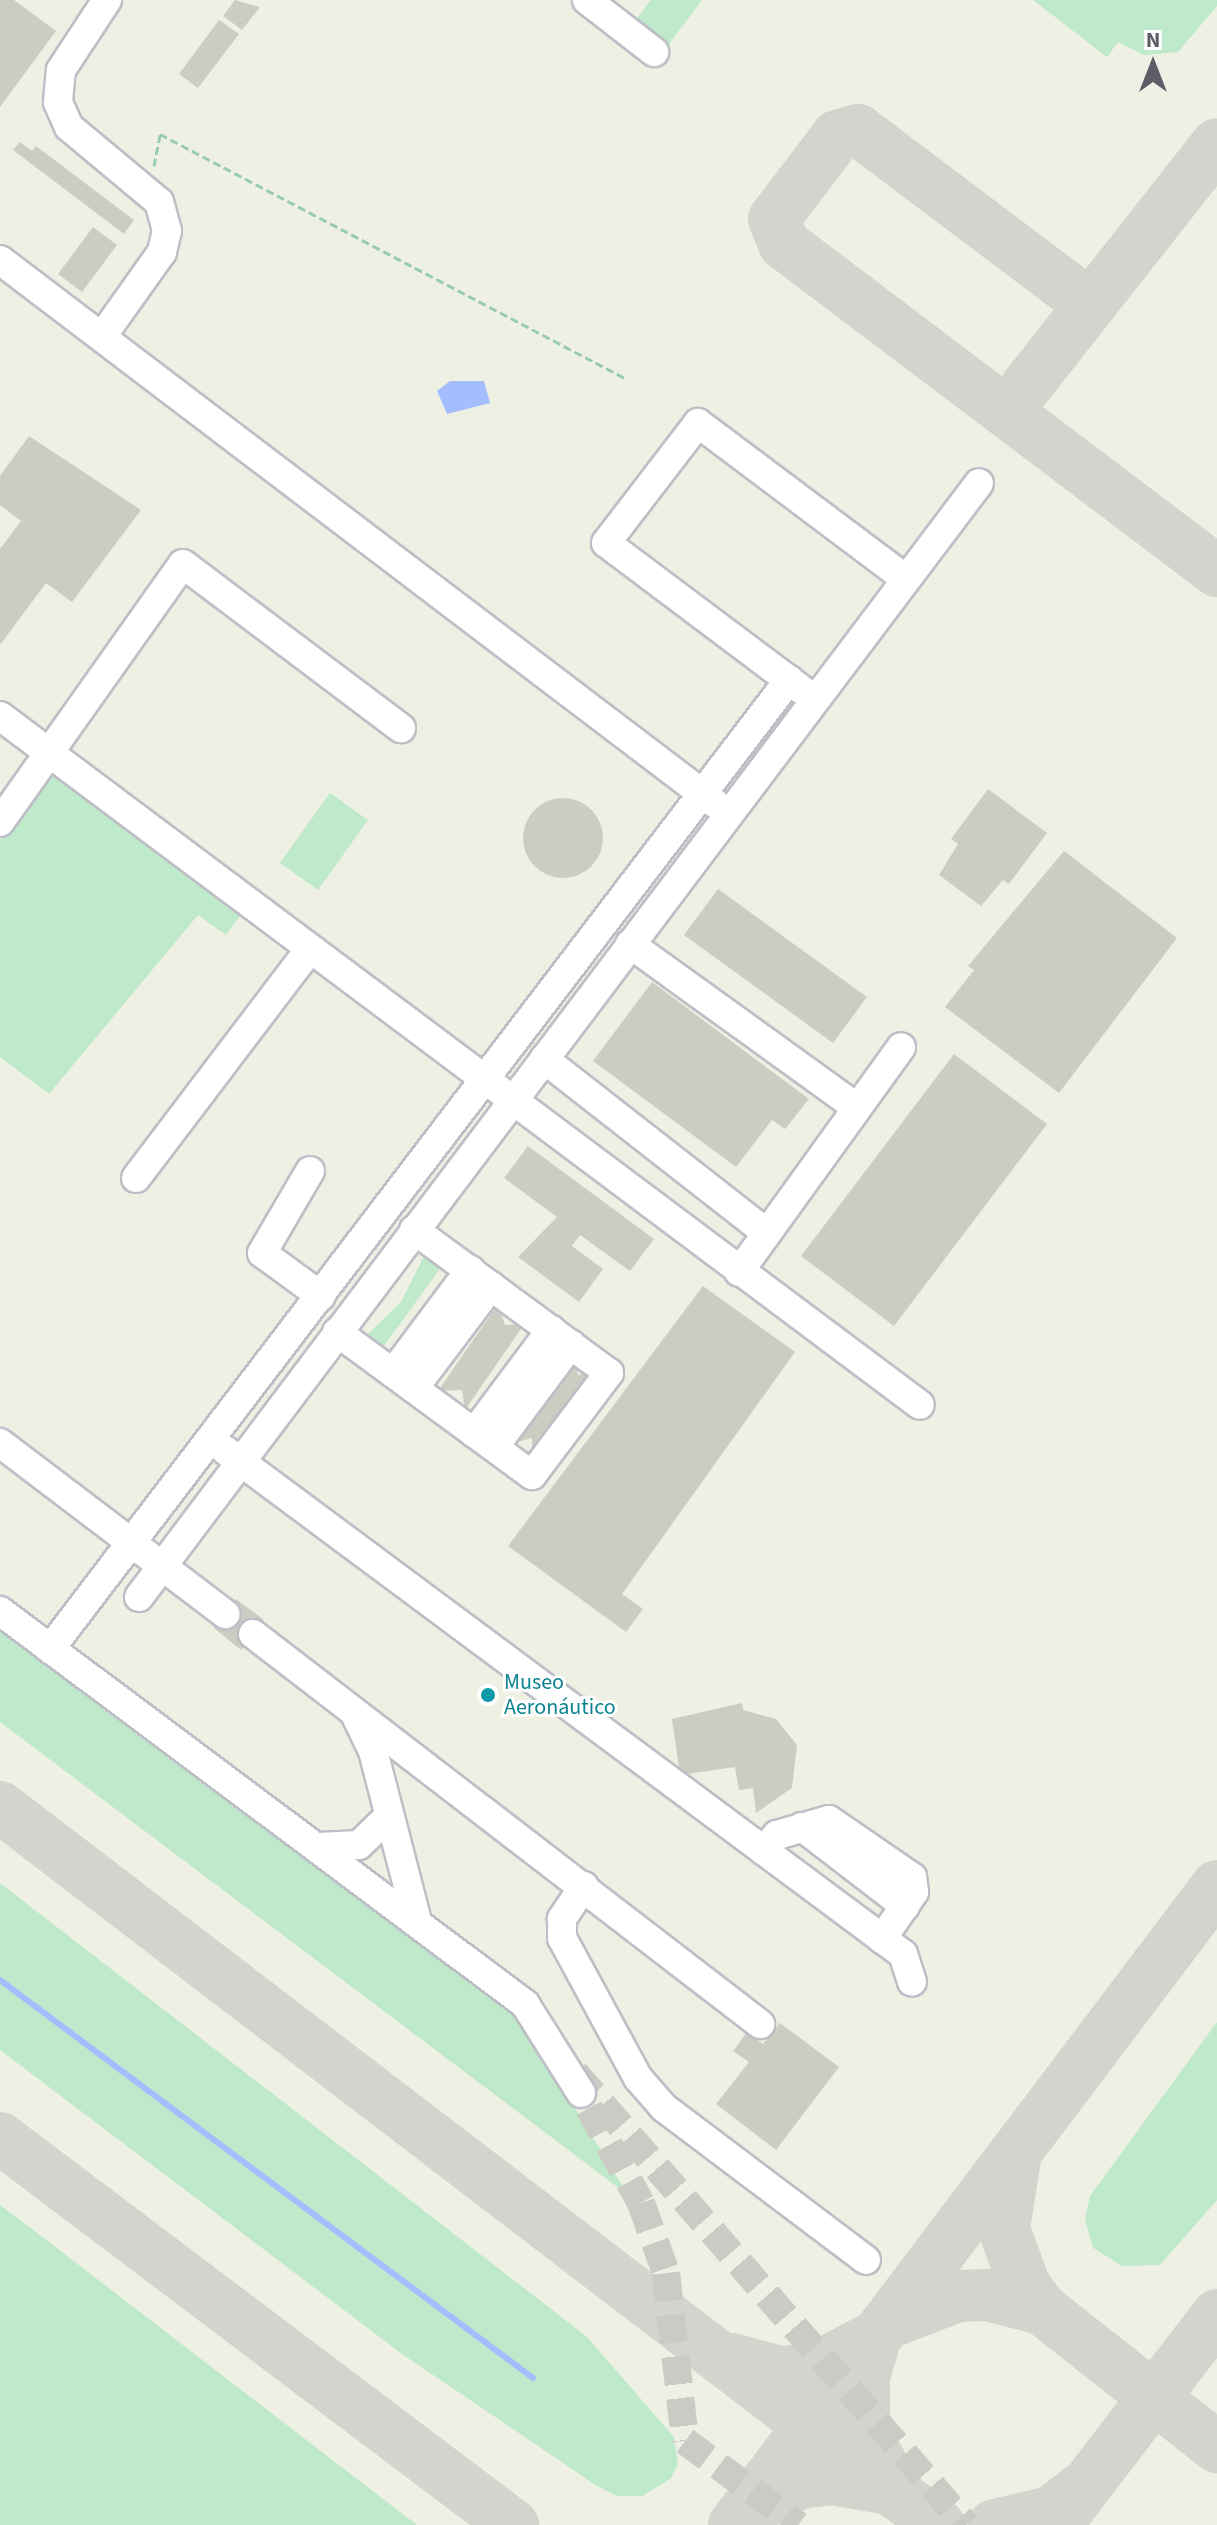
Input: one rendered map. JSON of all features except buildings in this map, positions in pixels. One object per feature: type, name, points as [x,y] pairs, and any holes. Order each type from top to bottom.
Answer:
[{"type":"street","points":[[103,335],[167,242],[159,202],[69,127],[58,102],[61,70],[107,0]]},
{"type":"street","points":[[587,0],[654,52]]},
{"type":"street","points":[[0,260],[103,335],[725,811]]},
{"type":"street","points":[[815,701],[606,543],[698,423],[906,579]]},
{"type":"street","points":[[139,1597],[630,944],[725,811],[815,701],[979,483]]},
{"type":"street","points":[[0,822],[51,755],[183,564],[401,728]]},
{"type":"street","points":[[50,1649],[484,1085],[789,680]]},
{"type":"street","points":[[0,716],[484,1085],[920,1405]]},
{"type":"street","points":[[630,944],[857,1108]]},
{"type":"street","points":[[136,1178],[309,950]]},
{"type":"street","points":[[739,1272],[901,1047]]},
{"type":"street","points":[[544,1059],[767,1233]]},
{"type":"street","points":[[310,1171],[262,1253],[321,1296]]},
{"type":"street","points":[[337,1332],[532,1475],[609,1373],[414,1230]]},
{"type":"street","points":[[404,1381],[480,1278]]},
{"type":"street","points":[[485,1439],[561,1337]]},
{"type":"street","points":[[212,1439],[882,1939],[908,1960],[912,1982]]},
{"type":"street","points":[[0,1443],[225,1614]]},
{"type":"street","points":[[0,1611],[411,1915],[525,2004],[575,2078]]},
{"type":"street","points":[[253,1634],[760,2024]]},
{"type":"street","points":[[350,1707],[382,1785],[411,1915]]},
{"type":"street","points":[[382,1785],[422,1764]]},
{"type":"street","points":[[319,1847],[359,1845],[389,1816]]},
{"type":"street","points":[[764,1851],[777,1835],[802,1827],[905,1906],[882,1939]]},
{"type":"street","points":[[584,1886],[562,1919],[562,1938],[638,2078],[663,2107],[866,2260]]},
{"type":"path","points":[[144,187],[160,134],[625,378]]},
{"type":"green space","points":[[651,0],[702,0],[664,51],[631,26]]},
{"type":"green space","points":[[1033,0],[1217,0],[1217,6],[1178,52],[1144,55],[1118,42],[1107,57]]},
{"type":"green space","points":[[54,769],[245,909],[226,935],[198,915],[49,1094],[0,1057],[0,840]]},
{"type":"green space","points":[[330,793],[368,820],[318,890],[280,863]]},
{"type":"green space","points":[[425,1254],[442,1266],[381,1350],[365,1337],[401,1302]]},
{"type":"green space","points":[[0,1624],[523,2022],[628,2195],[0,1722]]},
{"type":"green space","points":[[0,1883],[586,2336],[674,2437],[678,2464],[671,2478],[643,2496],[617,2496],[597,2486],[402,2354],[0,2050]]},
{"type":"green space","points":[[1217,2022],[1217,2200],[1160,2265],[1122,2266],[1093,2248],[1085,2219],[1090,2196]]},
{"type":"green space","points":[[0,2205],[49,2242],[417,2525],[0,2525]]},
{"type":"water","points":[[450,381],[484,381],[490,403],[447,414],[437,391]]},
{"type":"waterway","points":[[0,1980],[533,2378]]},
{"type":"taxiway","points":[[1069,289],[858,130],[837,136],[774,219],[784,244],[1217,571]]},
{"type":"taxiway","points":[[1025,388],[1217,144]]},
{"type":"taxiway","points":[[0,1807],[901,2496]]},
{"type":"taxiway","points":[[734,2525],[1217,1886]]},
{"type":"taxiway","points":[[0,2138],[513,2525]]},
{"type":"taxiway","points":[[1015,2158],[1004,2229],[1025,2286],[1042,2309],[1217,2447]]},
{"type":"taxiway","points":[[888,2323],[958,2296],[987,2295],[1042,2309]]},
{"type":"taxiway","points":[[1056,2525],[1217,2315]]},
{"type":"taxiway","points":[[732,2359],[780,2372],[811,2370],[876,2336],[864,2377],[864,2431],[893,2485]]},
{"type":"taxiway","points":[[746,2513],[799,2483],[831,2479],[890,2489],[939,2525]]},
{"type":"taxiway","points":[[994,2525],[1051,2512],[1082,2488]]},
{"type":"tunnel","points":[[575,2073],[966,2525]]},
{"type":"tunnel","points":[[589,2108],[641,2203],[666,2273],[685,2441],[798,2525]]},
{"type":"place","name":"Museo Aeronáutico","points":[[488,1695]]}]
